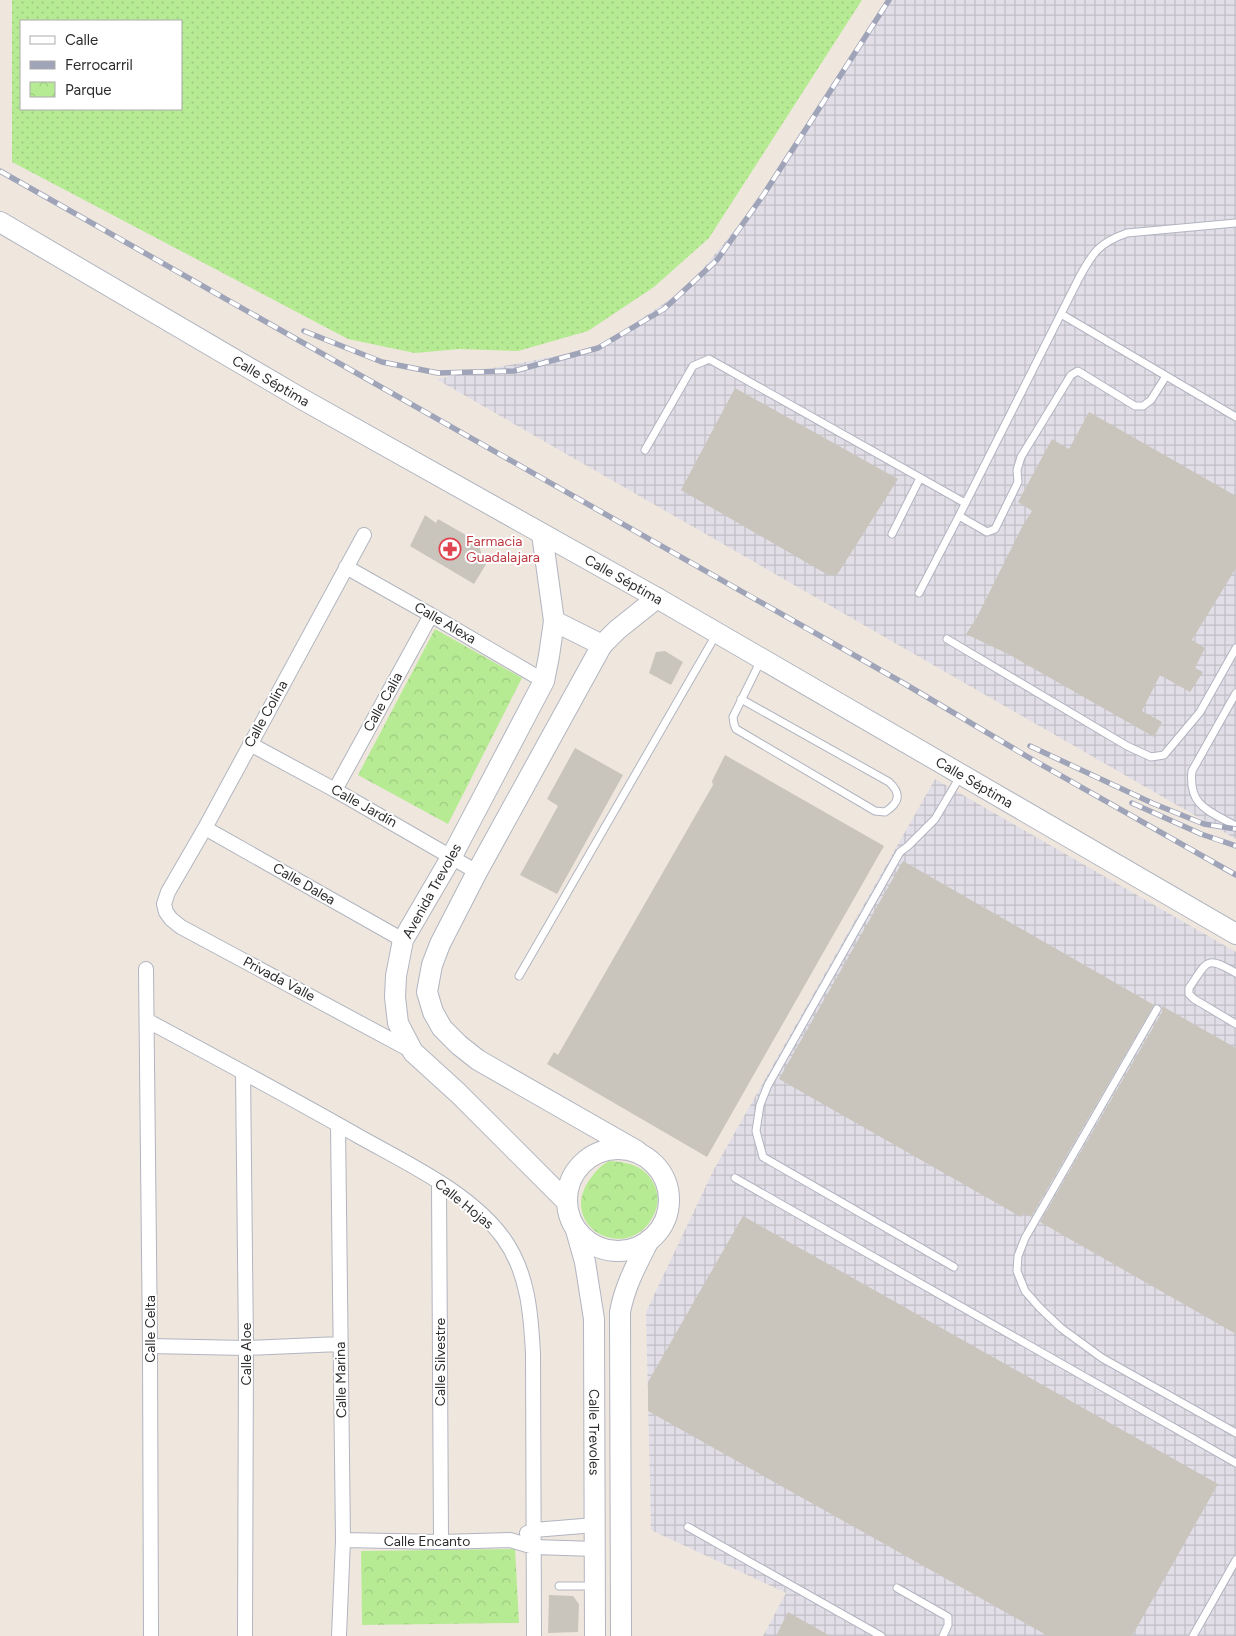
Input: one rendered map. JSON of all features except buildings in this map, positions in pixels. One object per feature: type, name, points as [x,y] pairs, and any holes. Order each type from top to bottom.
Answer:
[{"type":"street","name":"Calle Séptima","points":[[5,225],[302,399],[657,598],[1236,934]]},
{"type":"street","name":"Avenida Trevoles","points":[[542,534],[554,621],[544,681],[452,856],[403,940],[396,976],[395,997],[398,1023],[413,1052],[458,1093],[566,1201]]},
{"type":"street","name":"Calle Colina","points":[[168,892],[205,828],[364,535]]},
{"type":"street","name":"Calle Alexa","points":[[346,567],[544,681]]},
{"type":"street","points":[[636,1151],[611,1148],[588,1157],[571,1176],[566,1201],[568,1216],[576,1230],[591,1244],[610,1251],[631,1249],[650,1240],[662,1227],[668,1210],[669,1192],[663,1175],[652,1161],[636,1151],[478,1060],[442,1028],[433,1012],[427,992],[432,966],[440,944],[477,872],[602,645],[657,598]]},
{"type":"street","name":"Calle Calia","points":[[335,790],[432,615]]},
{"type":"street","points":[[554,621],[602,645]]},
{"type":"street","name":"Calle Jardín","points":[[250,744],[335,790],[477,872]]},
{"type":"street","name":"Calle Dalea","points":[[205,828],[403,940]]},
{"type":"street","name":"Privada Valle","points":[[168,892],[164,904],[166,912],[171,919],[181,926],[413,1052]]},
{"type":"street","name":"Calle Celta","points":[[146,969],[148,1021],[151,1636]]},
{"type":"street","name":"Calle Hojas","points":[[148,1021],[439,1182],[490,1221],[504,1239],[513,1254],[526,1286],[531,1320],[533,1354],[534,1636]]},
{"type":"street","name":"Calle Aloe","points":[[243,1072],[246,1348],[245,1636]]},
{"type":"street","name":"Calle Marina","points":[[338,1125],[343,1540],[339,1636]]},
{"type":"street","name":"Calle Silvestre","points":[[439,1182],[441,1542]]},
{"type":"street","name":"Calle Trevoles","points":[[576,1230],[585,1262],[594,1319],[595,1636]]},
{"type":"street","name":"Calle Trevoles","points":[[621,1636],[620,1312],[631,1275],[650,1240]]},
{"type":"street","points":[[150,1346],[246,1348],[340,1344]]},
{"type":"street","name":"Calle Encanto","points":[[510,1540],[534,1530],[595,1525]]},
{"type":"street","name":"Calle Encanto","points":[[343,1540],[441,1542],[510,1540],[534,1547],[595,1549]]},
{"type":"lane","points":[[919,593],[1088,261],[1099,246],[1112,238],[1141,230],[1236,223]]},
{"type":"lane","points":[[1061,314],[1236,417]]},
{"type":"lane","points":[[645,450],[693,366],[710,359],[965,503]]},
{"type":"lane","points":[[959,516],[987,532],[995,529],[1018,482],[1017,470],[1021,457],[1071,375],[1078,371],[1135,406],[1144,406],[1151,400],[1166,376]]},
{"type":"lane","points":[[892,534],[920,478]]},
{"type":"lane","points":[[519,976],[717,633]]},
{"type":"lane","points":[[947,638],[1127,746],[1151,757],[1164,755],[1200,712],[1236,648]]},
{"type":"lane","points":[[742,699],[889,782],[895,788],[898,796],[896,803],[885,812],[875,811],[736,729],[733,717],[742,699],[762,659]]},
{"type":"lane","points":[[1236,694],[1192,771],[1191,785],[1194,797],[1202,805],[1212,813],[1236,826]]},
{"type":"lane","points":[[954,1266],[763,1157],[756,1131],[760,1105],[768,1085],[900,852],[936,819],[961,775]]},
{"type":"lane","points":[[1236,973],[1212,961],[1203,967],[1188,988],[1189,994],[1194,999],[1236,1024]]},
{"type":"lane","points":[[1157,1009],[1025,1238],[1018,1256],[1017,1271],[1025,1291],[1061,1328],[1080,1343],[1102,1358],[1236,1433]]},
{"type":"lane","points":[[735,1178],[1236,1463]]},
{"type":"lane","points":[[688,1527],[881,1636]]},
{"type":"lane","points":[[1193,1636],[1236,1560]]},
{"type":"lane","points":[[559,1586],[595,1586]]},
{"type":"lane","points":[[897,1588],[948,1617],[948,1625],[943,1636]]},
{"type":"shaded area","points":[[889,0],[1236,0],[1236,839],[436,379],[598,348],[688,287],[764,194]]},
{"type":"shaded area","points":[[935,779],[1236,952],[1236,1636],[763,1636],[786,1593],[651,1530],[646,1312],[713,1171]]},
{"type":"green space","points":[[12,0],[862,0],[709,238],[654,287],[588,331],[518,351],[459,349],[415,353],[348,339],[12,162]]},
{"type":"green space","points":[[435,629],[522,678],[448,824],[358,775]]},
{"type":"green space","points":[[609,1161],[636,1166],[647,1174],[656,1189],[658,1202],[655,1212],[644,1228],[630,1237],[615,1239],[601,1234],[589,1225],[582,1213],[582,1197],[590,1179],[598,1169]]},
{"type":"green space","points":[[515,1549],[519,1623],[362,1625],[361,1551]]},
{"type":"railway","points":[[304,331],[382,362],[438,373],[514,371],[598,348],[664,309],[717,260],[764,194],[889,0]]},
{"type":"railway","points":[[0,171],[905,684],[1028,757],[1236,875]]},
{"type":"railway","points":[[1030,746],[1152,803],[1204,824],[1236,829]]},
{"type":"railway","points":[[1132,803],[1201,834],[1236,846]]},
{"type":"place","name":"Farmacia Guadalajara","points":[[450,549]]}]
